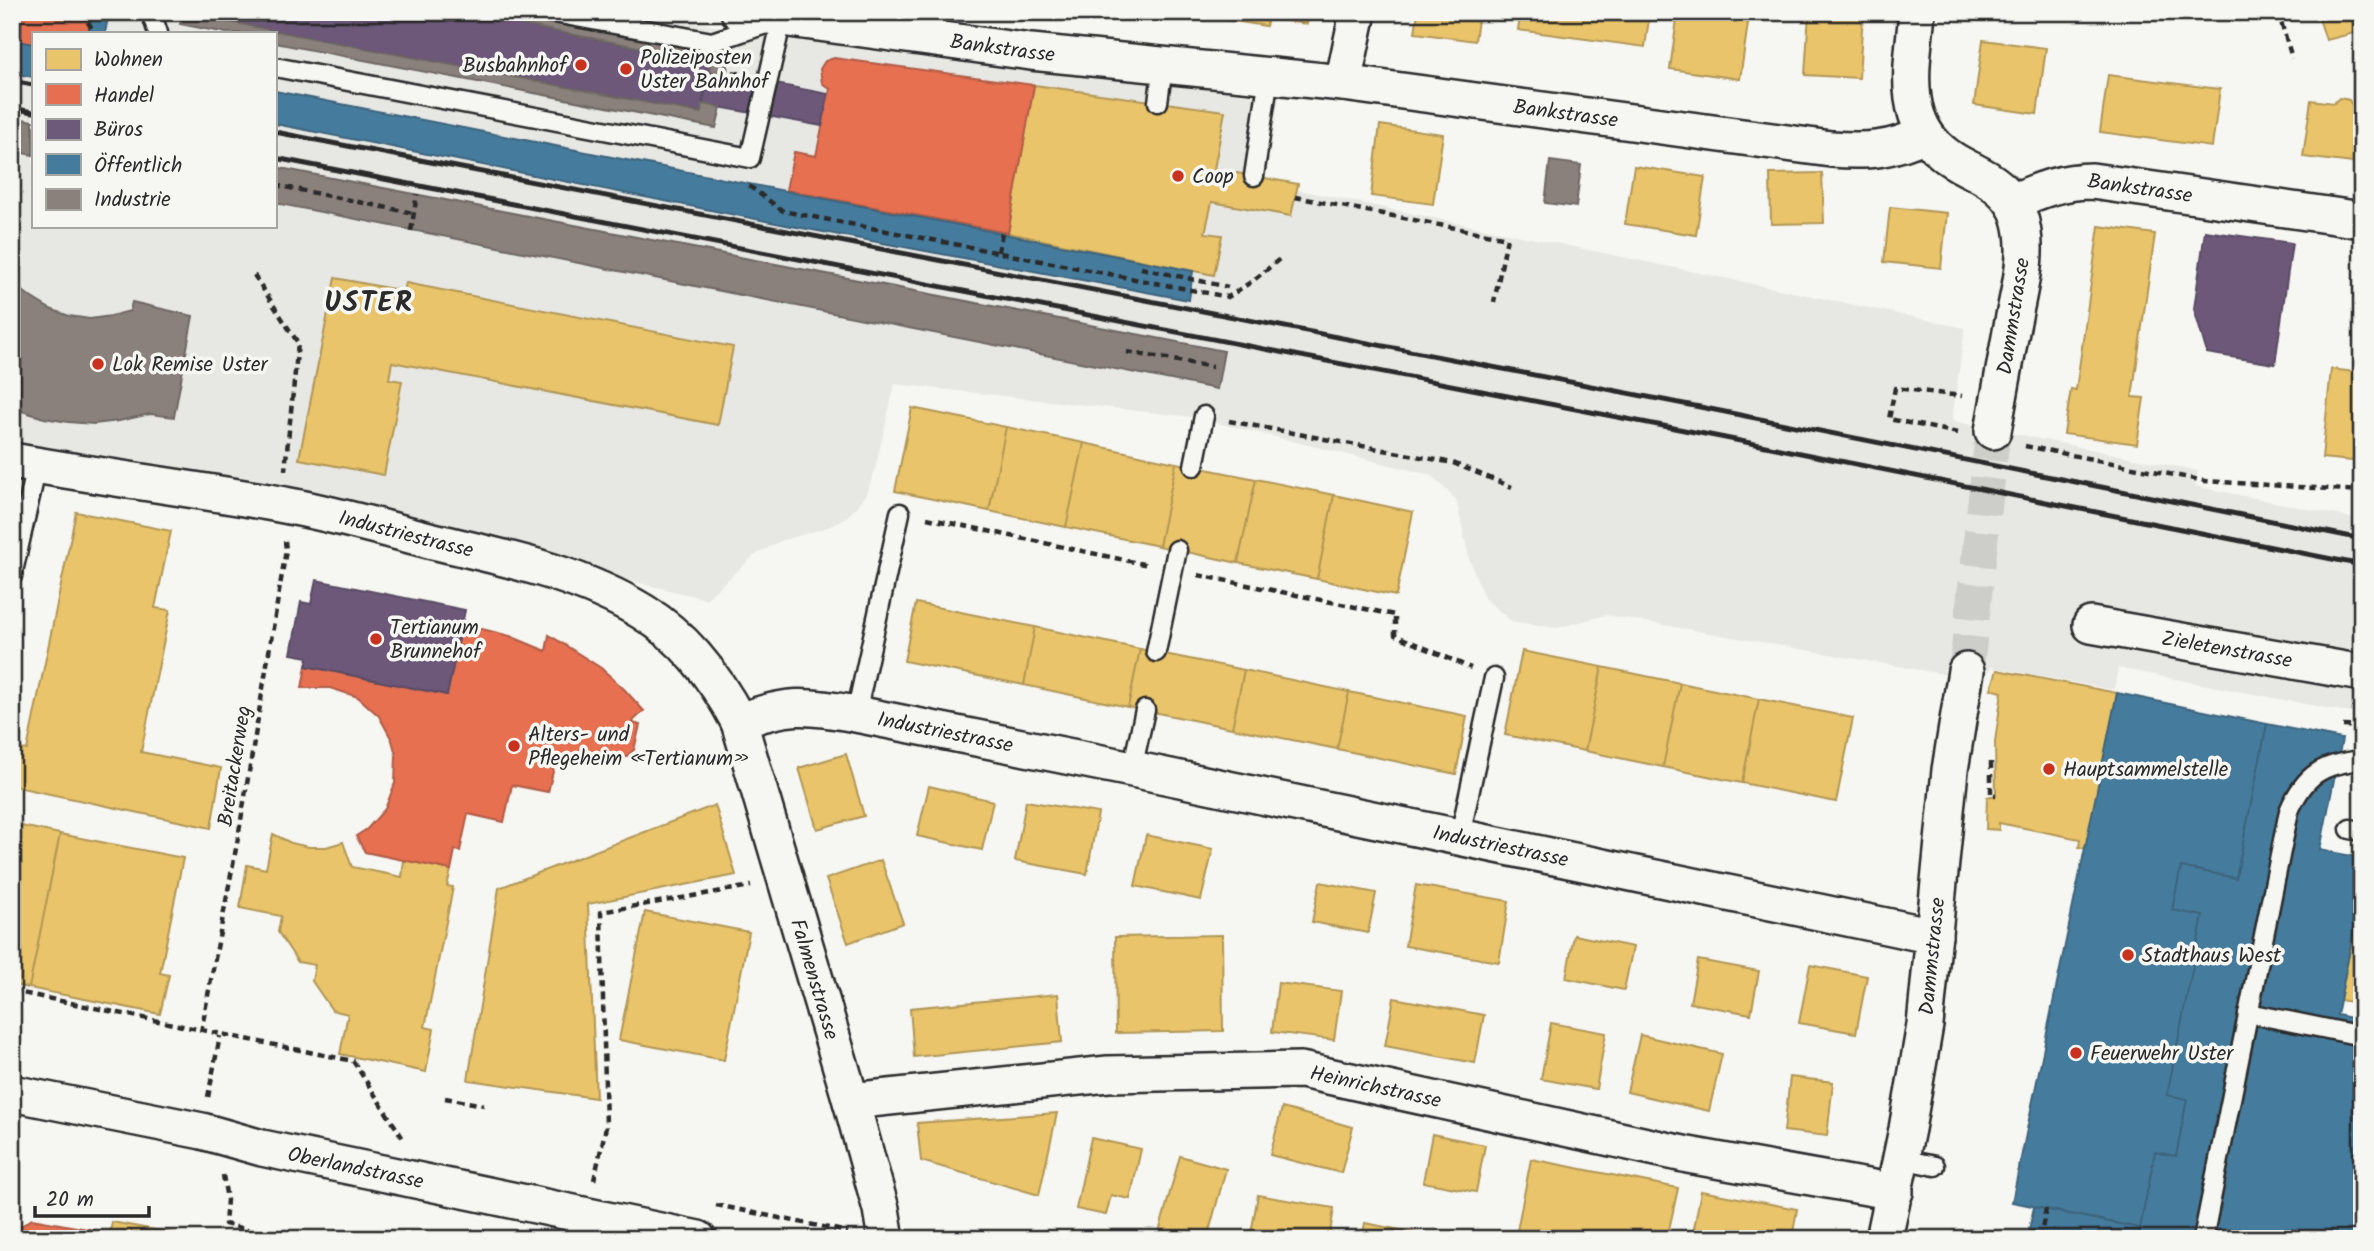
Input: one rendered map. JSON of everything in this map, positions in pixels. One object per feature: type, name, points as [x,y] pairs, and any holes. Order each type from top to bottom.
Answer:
[{"type":"street","name":"Bankstrasse","points":[[739,12],[1031,52],[1343,83],[1839,149],[1885,149],[1926,134]]},
{"type":"street","points":[[1343,83],[1358,12]]},
{"type":"street","points":[[1917,12],[1912,100],[1918,122],[1940,151],[1995,184],[2013,202]]},
{"type":"street","name":"Bankstrasse","points":[[2013,202],[2050,186],[2092,181],[2362,220]]},
{"type":"street","name":"Dammstrasse","points":[[1982,433],[2024,259],[2022,224],[2013,202]]},
{"type":"street","name":"Industriestrasse","points":[[25,464],[281,504],[474,550],[574,579],[643,611],[671,632],[700,660],[739,722],[769,710],[786,707],[821,708],[856,714],[1460,836],[1934,936]]},
{"type":"street","name":"Zieletenstrasse","points":[[2091,625],[2362,673]]},
{"type":"street","name":"Dammstrasse","points":[[1884,1239],[1895,1192],[1918,1162],[1925,1025],[1950,770],[1966,671]]},
{"type":"street","name":"Falmenstrasse","points":[[739,722],[881,1209],[872,1236]]},
{"type":"street","name":"Heinrichstrasse","points":[[851,1101],[1108,1074],[1301,1070],[1688,1155],[1895,1192]]},
{"type":"street","name":"Oberlandstrasse","points":[[12,1093],[202,1131],[262,1148],[698,1239]]},
{"type":"lane","points":[[150,12],[158,32]]},
{"type":"lane","points":[[549,12],[712,42],[782,19]]},
{"type":"lane","points":[[276,67],[750,158],[782,19]]},
{"type":"lane","points":[[1158,102],[1163,65]]},
{"type":"lane","points":[[1254,176],[1269,76]]},
{"type":"lane","points":[[1194,466],[1204,416]]},
{"type":"lane","points":[[12,576],[25,464]]},
{"type":"lane","points":[[856,714],[900,513]]},
{"type":"lane","points":[[1156,652],[1177,550]]},
{"type":"lane","points":[[1460,836],[1494,678]]},
{"type":"lane","points":[[1132,769],[1145,710]]},
{"type":"lane","points":[[2203,1239],[2289,811],[2305,783],[2317,772],[2337,762],[2362,760]]},
{"type":"lane","points":[[2248,1013],[2362,1036]]},
{"type":"path","points":[[81,12],[94,32]]},
{"type":"path","points":[[2278,12],[2292,58]]},
{"type":"path","points":[[276,185],[413,213]]},
{"type":"path","points":[[748,186],[783,211],[1228,297],[1254,281],[1282,257]]},
{"type":"path","points":[[411,231],[417,194]]},
{"type":"path","points":[[1295,197],[1507,238],[1494,302]]},
{"type":"path","points":[[998,252],[1002,233]]},
{"type":"path","points":[[1141,268],[1228,287]]},
{"type":"path","name":"Breitackerweg","points":[[201,1032],[238,838],[286,550],[281,504],[298,343],[254,275]]},
{"type":"path","points":[[1127,352],[1213,367]]},
{"type":"path","points":[[1969,396],[1895,388],[1889,419],[1982,433]]},
{"type":"path","points":[[1204,416],[1453,463],[1512,487]]},
{"type":"path","points":[[2024,446],[2205,481],[2362,491]]},
{"type":"path","points":[[900,513],[1395,615],[1395,635],[1494,678]]},
{"type":"path","points":[[2343,726],[2362,727]]},
{"type":"path","points":[[1991,754],[1991,795],[1996,795]]},
{"type":"path","points":[[581,1178],[594,1181],[606,1127],[601,912],[786,880]]},
{"type":"path","points":[[12,991],[220,1036],[353,1061],[405,1143]]},
{"type":"path","points":[[207,1106],[220,1036]]},
{"type":"path","points":[[445,1098],[484,1105]]},
{"type":"path","points":[[223,1174],[227,1200],[225,1224],[248,1230],[253,1239]]},
{"type":"path","points":[[714,1205],[872,1236]]},
{"type":"path","points":[[2040,1239],[2046,1209]]},
{"type":"shaded area","points":[[12,12],[628,12],[877,52],[1279,98],[1265,183],[1965,328],[1952,421],[2198,471],[2195,486],[2362,520],[2362,715],[2118,668],[2114,690],[1991,667],[1983,681],[1606,615],[1557,628],[1511,621],[1484,598],[1469,558],[1456,499],[1431,475],[1193,417],[895,384],[874,473],[867,493],[856,508],[842,521],[780,541],[755,555],[706,599],[205,477],[12,442]]},
{"type":"building: Wohnen","points":[[1228,12],[1309,12],[1307,24],[1268,18],[1266,26],[1227,20]]},
{"type":"building: Wohnen","points":[[1418,12],[1479,12],[1475,41],[1415,33]]},
{"type":"building: Wohnen","points":[[1521,12],[1650,12],[1645,47],[1518,30]]},
{"type":"building: Wohnen","points":[[1678,12],[1723,12],[1749,16],[1740,79],[1670,69]]},
{"type":"building: Wohnen","points":[[1809,12],[1863,12],[1859,78],[1805,75]]},
{"type":"building: Wohnen","points":[[2317,12],[2362,12],[2362,31],[2326,40]]},
{"type":"building: Wohnen","points":[[1983,40],[2046,48],[2037,114],[1974,105]]},
{"type":"building: Wohnen","points":[[2108,75],[2220,89],[2212,147],[2100,132]]},
{"type":"building: Wohnen","points":[[1034,85],[1225,111],[1214,169],[1298,184],[1291,216],[1212,202],[1205,233],[1222,235],[1214,275],[1008,233]]},
{"type":"building: Wohnen","points":[[2339,98],[2349,100],[2352,105],[2362,106],[2362,164],[2303,157],[2311,100],[2334,103]]},
{"type":"building: Wohnen","points":[[1380,125],[1443,134],[1433,204],[1371,196]]},
{"type":"building: Wohnen","points":[[1634,166],[1705,177],[1696,235],[1625,224]]},
{"type":"building: Wohnen","points":[[1822,173],[1824,223],[1771,224],[1770,174]]},
{"type":"building: Wohnen","points":[[1890,207],[1947,213],[1941,268],[1884,262]]},
{"type":"building: Wohnen","points":[[2099,226],[2155,234],[2132,397],[2144,398],[2137,444],[2064,434],[2071,389],[2076,390]]},
{"type":"building: Wohnen","points":[[335,278],[404,291],[406,283],[733,347],[718,425],[392,362],[389,379],[402,381],[384,475],[299,459]]},
{"type":"building: Wohnen","points":[[2331,369],[2362,373],[2362,462],[2322,458]]},
{"type":"building: Wohnen","points":[[912,408],[1006,427],[989,511],[895,491]]},
{"type":"building: Wohnen","points":[[1006,427],[1084,443],[1066,527],[989,511]]},
{"type":"building: Wohnen","points":[[1084,443],[1176,463],[1159,546],[1066,527]]},
{"type":"building: Wohnen","points":[[1176,463],[1256,479],[1238,563],[1159,546]]},
{"type":"building: Wohnen","points":[[1256,479],[1334,495],[1317,579],[1238,563]]},
{"type":"building: Wohnen","points":[[1334,495],[1413,512],[1396,596],[1317,579]]},
{"type":"building: Wohnen","points":[[76,512],[171,531],[155,608],[170,610],[141,752],[221,768],[211,828],[12,786],[12,748],[27,750]]},
{"type":"building: Wohnen","points":[[916,603],[1035,627],[1024,685],[904,661]]},
{"type":"building: Wohnen","points":[[1035,627],[1140,649],[1128,707],[1024,685]]},
{"type":"building: Wohnen","points":[[1140,649],[1244,670],[1232,728],[1128,707]]},
{"type":"building: Wohnen","points":[[1522,651],[1602,667],[1585,751],[1505,735]]},
{"type":"building: Wohnen","points":[[1602,667],[1680,683],[1663,767],[1585,751]]},
{"type":"building: Wohnen","points":[[1244,670],[1349,692],[1337,749],[1232,728]]},
{"type":"building: Wohnen","name":"Hauptsammelstelle","points":[[1997,670],[2117,693],[2086,849],[2079,847],[2080,839],[1999,823],[1999,830],[1986,829],[1987,797],[1996,795],[1995,742],[2002,692],[1991,689]]},
{"type":"building: Wohnen","points":[[1680,683],[1759,699],[1742,783],[1663,767]]},
{"type":"building: Wohnen","points":[[1349,692],[1467,716],[1456,774],[1337,749]]},
{"type":"building: Wohnen","points":[[1759,699],[1853,718],[1836,802],[1742,783]]},
{"type":"building: Wohnen","points":[[846,754],[864,816],[817,829],[799,768]]},
{"type":"building: Wohnen","points":[[929,786],[993,801],[982,850],[917,836]]},
{"type":"building: Wohnen","points":[[1026,801],[1098,813],[1087,874],[1015,861]]},
{"type":"building: Wohnen","points":[[715,805],[736,875],[588,904],[596,1098],[468,1080],[499,888]]},
{"type":"building: Wohnen","points":[[12,824],[60,834],[29,988],[12,985]]},
{"type":"building: Wohnen","points":[[60,834],[183,858],[160,973],[169,975],[160,1014],[29,988]]},
{"type":"building: Wohnen","points":[[273,834],[291,843],[309,847],[326,847],[343,842],[352,867],[402,877],[404,860],[451,870],[447,886],[453,887],[425,1027],[434,1029],[426,1072],[340,1054],[348,1014],[332,1010],[312,981],[315,965],[298,962],[278,932],[281,916],[240,908],[247,865],[266,869]]},
{"type":"building: Wohnen","points":[[1146,835],[1213,849],[1201,900],[1135,886]]},
{"type":"building: Wohnen","points":[[881,860],[903,923],[848,943],[826,879]]},
{"type":"building: Wohnen","points":[[1320,882],[1376,893],[1368,933],[1312,922]]},
{"type":"building: Wohnen","points":[[1416,885],[1509,901],[1499,962],[1405,946]]},
{"type":"building: Wohnen","points":[[2362,888],[2362,1004],[2340,1000]]},
{"type":"building: Wohnen","points":[[645,912],[749,932],[724,1060],[619,1040]]},
{"type":"building: Wohnen","points":[[1222,935],[1223,1031],[1116,1033],[1115,937]]},
{"type":"building: Wohnen","points":[[1574,935],[1633,947],[1624,990],[1566,978]]},
{"type":"building: Wohnen","points":[[1698,960],[1759,971],[1751,1014],[1690,1003]]},
{"type":"building: Wohnen","points":[[1810,965],[1867,976],[1856,1033],[1799,1023]]},
{"type":"building: Wohnen","points":[[1278,983],[1341,991],[1334,1040],[1272,1032]]},
{"type":"building: Wohnen","points":[[1058,994],[1062,1042],[914,1057],[910,1008]]},
{"type":"building: Wohnen","points":[[1394,998],[1484,1015],[1475,1063],[1385,1046]]},
{"type":"building: Wohnen","points":[[1551,1023],[1606,1033],[1596,1089],[1541,1079]]},
{"type":"building: Wohnen","points":[[1640,1035],[1722,1054],[1709,1111],[1627,1092]]},
{"type":"building: Wohnen","points":[[1790,1077],[1833,1082],[1827,1136],[1784,1131]]},
{"type":"building: Wohnen","points":[[1282,1108],[1353,1127],[1341,1173],[1270,1155]]},
{"type":"building: Wohnen","points":[[1057,1113],[1039,1195],[921,1161],[917,1123]]},
{"type":"building: Wohnen","points":[[1432,1134],[1485,1145],[1476,1192],[1423,1182]]},
{"type":"building: Wohnen","points":[[1091,1138],[1141,1149],[1130,1199],[1111,1195],[1106,1215],[1076,1209]]},
{"type":"building: Wohnen","points":[[1180,1156],[1226,1169],[1207,1239],[1184,1239],[1159,1232]]},
{"type":"building: Wohnen","points":[[1531,1159],[1678,1188],[1667,1239],[1556,1239],[1517,1231]]},
{"type":"building: Wohnen","points":[[1701,1191],[1797,1209],[1792,1239],[1692,1239]]},
{"type":"building: Wohnen","points":[[1258,1195],[1334,1208],[1329,1239],[1250,1239]]},
{"type":"building: Wohnen","points":[[112,1222],[203,1239],[109,1239]]},
{"type":"building: Wohnen","points":[[1365,1223],[1446,1239],[1362,1239]]},
{"type":"building: Handel","points":[[12,12],[93,12],[88,32],[32,32],[32,44],[12,40]]},
{"type":"building: Handel","points":[[834,58],[1034,85],[1008,233],[786,190],[794,152],[816,156],[830,89],[822,83],[820,69],[825,61]]},
{"type":"building: Handel","name":"Alters- und Pflegeheim «Tertianum»","points":[[462,624],[510,636],[546,651],[549,635],[601,668],[644,711],[633,723],[640,725],[634,750],[626,757],[617,758],[607,754],[592,763],[557,755],[548,792],[512,785],[504,822],[468,814],[460,851],[455,850],[451,870],[365,852],[356,836],[367,829],[385,809],[395,783],[396,755],[392,740],[379,716],[358,697],[330,688],[302,688],[306,666],[447,695]]},
{"type":"building: Handel","points":[[32,1219],[110,1233],[109,1239],[12,1239],[12,1232]]},
{"type":"building: Büros","name":"Busbahnhof","points":[[215,12],[455,12],[711,61],[701,113],[214,19]]},
{"type":"building: Büros","points":[[709,71],[828,94],[822,126],[702,104]]},
{"type":"building: Büros","points":[[2205,231],[2292,243],[2275,364],[2207,353],[2194,309]]},
{"type":"building: Büros","name":"Tertianum Brunnehof","points":[[316,580],[465,610],[447,695],[306,666],[308,657],[291,654],[301,602],[311,604]]},
{"type":"building: Öffentlich","points":[[93,12],[109,12],[105,32],[88,32]]},
{"type":"building: Öffentlich","points":[[12,40],[32,44],[32,77],[12,73]]},
{"type":"building: Öffentlich","points":[[276,91],[1193,271],[1189,300],[791,226],[276,124]]},
{"type":"building: Öffentlich","name":"Stadthaus West","points":[[2117,693],[2267,724],[2236,878],[2181,867],[2172,910],[2203,916],[2167,1095],[2187,1099],[2176,1156],[2155,1152],[2140,1228],[2012,1202]]},
{"type":"building: Öffentlich","points":[[2267,724],[2342,739],[2320,850],[2362,858],[2362,888],[2337,1015],[2362,1020],[2362,1239],[2138,1239],[2155,1152],[2176,1156],[2187,1099],[2167,1095],[2203,916],[2172,910],[2181,867],[2236,878]]},
{"type":"building: Öffentlich","points":[[2034,1207],[2140,1228],[2138,1239],[2027,1239]]},
{"type":"building: Industrie","points":[[183,12],[215,12],[214,19],[701,113],[702,104],[721,107],[716,128],[276,43],[276,32],[221,32],[180,24]]},
{"type":"building: Industrie","points":[[455,12],[519,12],[730,53],[726,75],[709,71],[711,61]]},
{"type":"building: Industrie","points":[[12,117],[32,121],[32,155],[12,151]]},
{"type":"building: Industrie","points":[[1550,161],[1581,165],[1576,207],[1545,203]]},
{"type":"building: Industrie","points":[[276,167],[1224,351],[1217,389],[276,203]]},
{"type":"building: Industrie","name":"Lok Remise Uster","points":[[12,276],[20,278],[19,288],[32,298],[69,316],[90,319],[111,316],[130,311],[132,302],[193,316],[174,417],[150,414],[94,424],[44,418],[12,408]]},
{"type":"tunnel","points":[[1966,671],[1993,431]]},
{"type":"railway","points":[[12,81],[32,85]]},
{"type":"railway","points":[[12,108],[32,112]]},
{"type":"railway","points":[[276,132],[1705,408],[2362,539]]},
{"type":"railway","points":[[276,158],[1710,435],[2362,565]]},
{"type":"place","name":"Busbahnhof","points":[[581,65]]},
{"type":"place","name":"Polizeiposten Uster Bahnhof","points":[[626,69]]},
{"type":"place","name":"Coop","points":[[1178,176]]},
{"type":"place","name":"Lok Remise Uster","points":[[98,364]]},
{"type":"place","name":"Tertianum Brunnehof","points":[[376,639]]},
{"type":"place","name":"Alters- und Pflegeheim «Tertianum»","points":[[514,746]]},
{"type":"place","name":"Hauptsammelstelle","points":[[2049,769]]},
{"type":"place","name":"Stadthaus West","points":[[2128,955]]},
{"type":"place","name":"Feuerwehr Uster","points":[[2076,1053]]},
{"type":"district","name":"USTER","points":[[369,301]]}]
